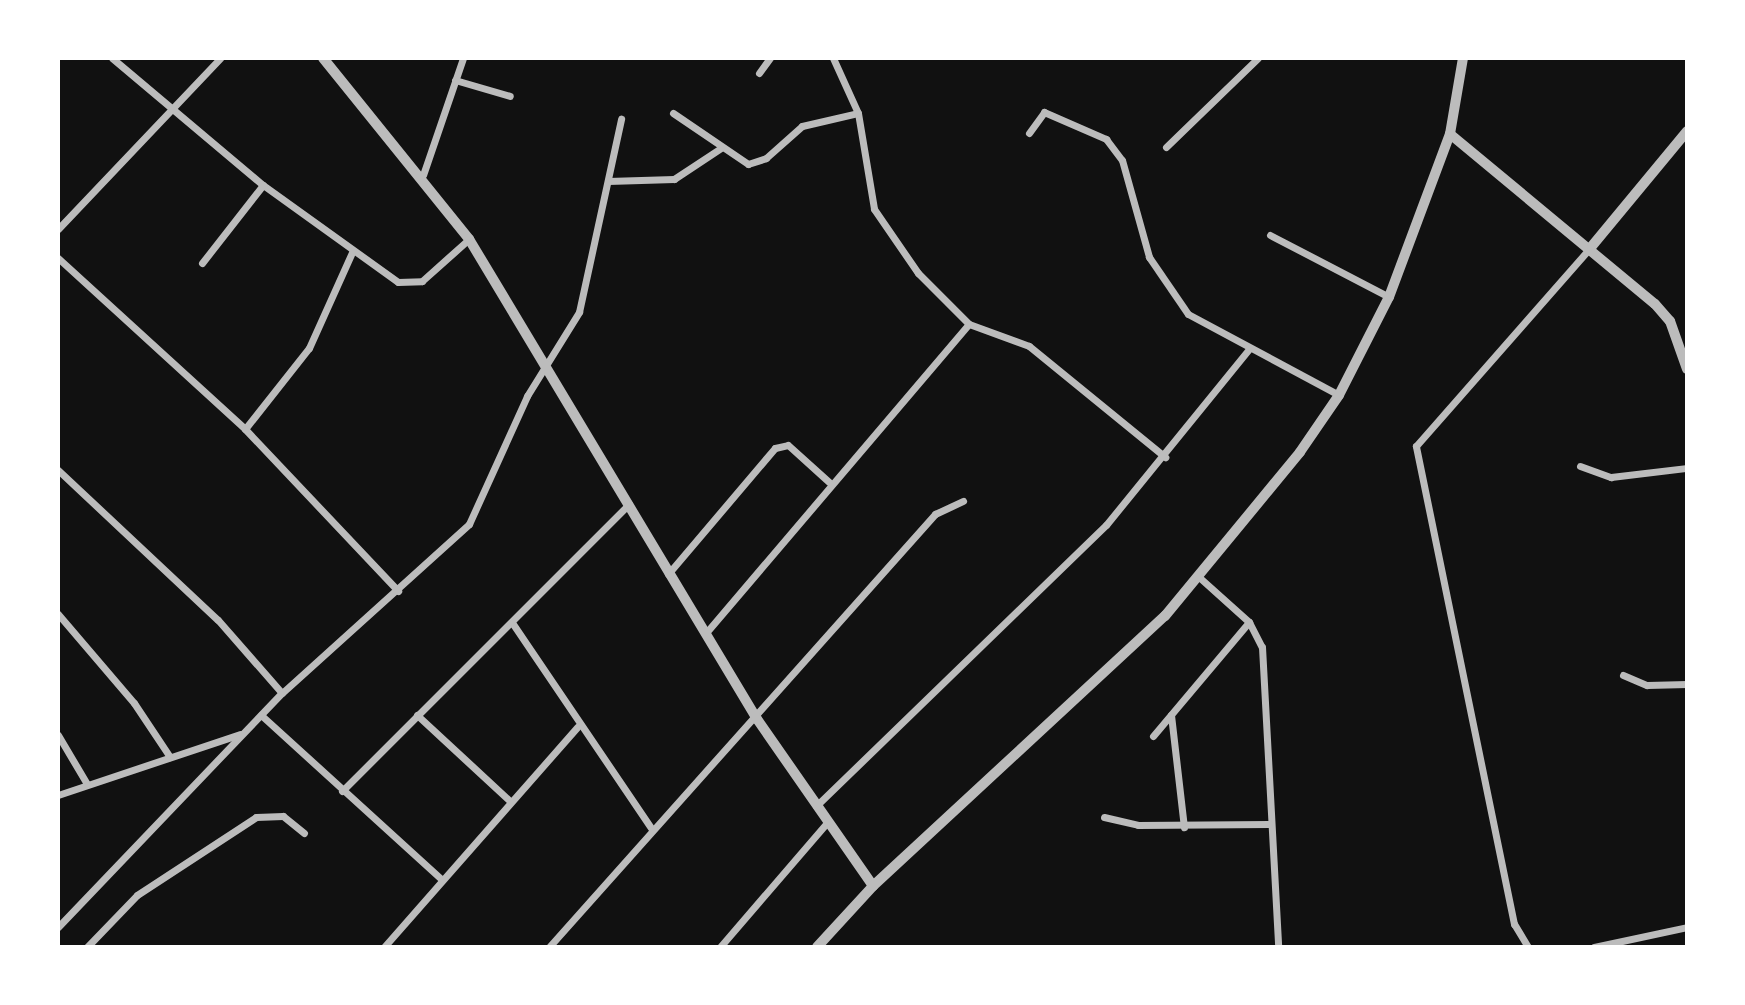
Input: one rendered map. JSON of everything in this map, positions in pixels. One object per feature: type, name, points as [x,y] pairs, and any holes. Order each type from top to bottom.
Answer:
[{"type":"street","points":[[112,58],[263,185],[353,250],[411,285],[469,239]]},
{"type":"street","points":[[58,229],[220,58]]},
{"type":"street","points":[[323,58],[423,175],[469,239],[548,366],[629,504],[667,575],[825,825],[873,886]]},
{"type":"street","points":[[423,175],[463,58]]},
{"type":"street","points":[[759,73],[770,58]]},
{"type":"street","points":[[833,58],[858,113],[874,209],[918,273],[969,324],[1029,346],[1165,457]]},
{"type":"street","points":[[1166,147],[1258,58]]},
{"type":"street","points":[[817,947],[873,886],[1025,751],[1200,578],[1339,395],[1389,298],[1450,134],[1464,58]]},
{"type":"street","points":[[455,80],[510,96]]},
{"type":"street","points":[[673,113],[721,148],[754,164],[802,126],[858,113]]},
{"type":"street","points":[[1030,133],[1040,114],[1049,113],[1115,148],[1162,283],[1188,314],[1248,350],[1339,395]]},
{"type":"street","points":[[58,927],[282,693],[398,591],[477,512],[516,418],[579,312],[621,119]]},
{"type":"street","points":[[1528,947],[1511,913],[1416,446],[1592,246],[1687,131]]},
{"type":"street","points":[[1450,134],[1592,246],[1655,304],[1685,345],[1687,369]]},
{"type":"street","points":[[608,181],[674,180],[721,148]]},
{"type":"street","points":[[202,262],[263,185]]},
{"type":"street","points":[[1270,235],[1389,298]]},
{"type":"street","points":[[245,429],[309,348],[353,250]]},
{"type":"street","points":[[58,258],[245,429],[398,591]]},
{"type":"street","points":[[705,634],[828,482],[969,324]]},
{"type":"street","points":[[814,808],[1048,585],[1165,457],[1248,350]]},
{"type":"street","points":[[667,575],[775,448],[788,445],[828,482]]},
{"type":"street","points":[[1580,466],[1611,477],[1687,468]]},
{"type":"street","points":[[58,470],[218,620],[282,693]]},
{"type":"street","points":[[549,947],[651,828],[757,719],[935,514],[963,501]]},
{"type":"street","points":[[342,791],[513,624],[629,504]]},
{"type":"street","points":[[1200,578],[1249,622],[1266,669],[1269,824],[1278,947]]},
{"type":"street","points":[[58,614],[134,703],[170,757]]},
{"type":"street","points":[[1153,736],[1249,622]]},
{"type":"street","points":[[513,624],[577,727],[651,828]]},
{"type":"street","points":[[1623,675],[1647,685],[1687,684]]},
{"type":"street","points":[[261,715],[441,879]]},
{"type":"street","points":[[418,715],[510,801]]},
{"type":"street","points":[[1171,715],[1184,827]]},
{"type":"street","points":[[384,947],[577,727]]},
{"type":"street","points":[[58,795],[241,734]]},
{"type":"street","points":[[58,735],[87,784]]},
{"type":"street","points":[[87,947],[137,895],[256,817],[283,816],[304,833]]},
{"type":"street","points":[[1104,817],[1184,827],[1269,824]]},
{"type":"street","points":[[720,947],[825,825]]},
{"type":"street","points":[[1594,947],[1687,927]]}]
